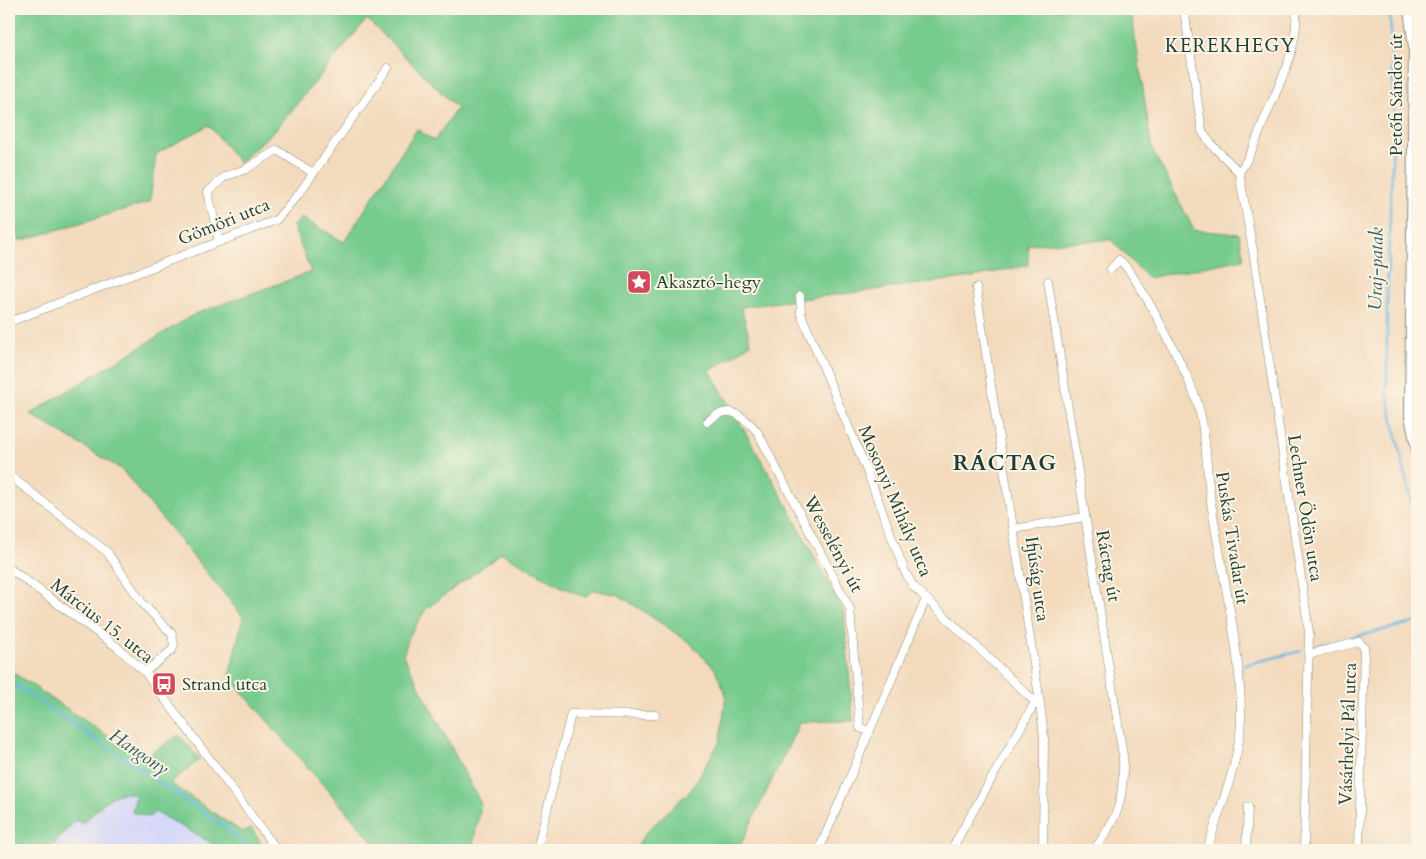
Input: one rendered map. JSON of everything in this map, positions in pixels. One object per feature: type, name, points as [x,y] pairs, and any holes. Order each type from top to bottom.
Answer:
[{"type":"street","points":[[1184,9],[1202,131],[1211,144],[1239,172],[1250,154],[1286,68],[1294,38],[1296,9]]},
{"type":"street","name":"Petőfi Sándor út","points":[[1409,9],[1414,47],[1414,309],[1410,416],[1416,445]]},
{"type":"street","name":"Gömöri utca","points":[[9,322],[276,220],[289,206],[388,68]]},
{"type":"street","points":[[219,242],[208,192],[224,178],[246,169],[278,150],[313,173]]},
{"type":"street","name":"Lechner Ödön utca","points":[[1239,172],[1253,251],[1309,632],[1310,654],[1304,850]]},
{"type":"street","name":"Puskás Tivadar út","points":[[1111,269],[1119,260],[1134,277],[1190,381],[1199,407],[1210,501],[1237,664],[1242,715],[1240,740],[1207,850]]},
{"type":"street","name":"Ráctag út","points":[[1048,281],[1084,517],[1105,633],[1124,771],[1124,792],[1120,806],[1114,821],[1094,850]]},
{"type":"street","name":"Ifjúság utca","points":[[976,288],[1040,703]]},
{"type":"street","name":"Mosonyi Mihály utca","points":[[800,296],[801,314],[867,471],[905,572],[913,586],[926,599],[819,850]]},
{"type":"street","name":"Wesselényi út","points":[[707,422],[715,415],[725,412],[739,414],[757,431],[850,610],[860,728],[869,731]]},
{"type":"street","points":[[9,475],[107,552],[143,604],[172,634],[174,645],[172,650],[145,672]]},
{"type":"street","points":[[1014,529],[1084,517]]},
{"type":"street","name":"Március 15. utca","points":[[9,568],[117,647],[145,672],[277,850]]},
{"type":"street","points":[[926,599],[1032,700],[1040,703]]},
{"type":"street","name":"Vásárhelyi Pál utca","points":[[1310,654],[1359,642],[1364,647],[1359,850]]},
{"type":"street","points":[[951,850],[1033,706],[1040,703]]},
{"type":"street","points":[[1040,703],[1044,737],[1043,850]]},
{"type":"street","points":[[537,850],[570,714],[655,714]]},
{"type":"street","points":[[1246,850],[1248,807]]},
{"type":"shaded area","points":[[125,791],[136,795],[155,812],[210,842],[217,850],[49,850],[76,820],[82,824],[114,795]]},
{"type":"green space","points":[[9,9],[1131,9],[1152,149],[1194,230],[1239,234],[1244,259],[1148,278],[1111,240],[1028,244],[1028,265],[974,277],[741,307],[751,344],[710,371],[787,505],[844,613],[853,721],[800,722],[738,850],[635,850],[646,832],[691,790],[720,741],[726,695],[715,669],[689,642],[619,595],[594,590],[585,597],[560,586],[502,553],[426,609],[410,635],[403,655],[481,804],[472,850],[380,850],[229,677],[243,617],[121,469],[30,414],[195,314],[311,272],[293,226],[301,218],[344,242],[417,129],[434,141],[457,108],[367,19],[278,127],[239,163],[209,125],[156,154],[150,202],[20,241],[14,222],[12,190],[9,178]]},
{"type":"green space","points":[[9,670],[142,759],[179,735],[200,759],[170,783],[242,832],[251,828],[266,850],[217,850],[210,842],[155,812],[149,817],[132,812],[136,795],[128,793],[120,794],[106,801],[82,824],[76,820],[49,850],[9,850]]},
{"type":"waterway","name":"Uraj-patak","points":[[1390,9],[1394,116],[1387,290],[1387,394],[1417,526]]},
{"type":"waterway","points":[[1316,646],[1417,622]]},
{"type":"waterway","points":[[1244,665],[1301,651]]},
{"type":"waterway","name":"Hangony","points":[[9,681],[202,811],[241,839],[249,850]]},
{"type":"place","name":"Akasztó-hegy","points":[[639,282]]},
{"type":"place","name":"Strand utca","points":[[164,684]]},
{"type":"district","name":"KEREKHEGY","points":[[1230,46]]},
{"type":"district","name":"RÁCTAG","points":[[1005,463]]}]
